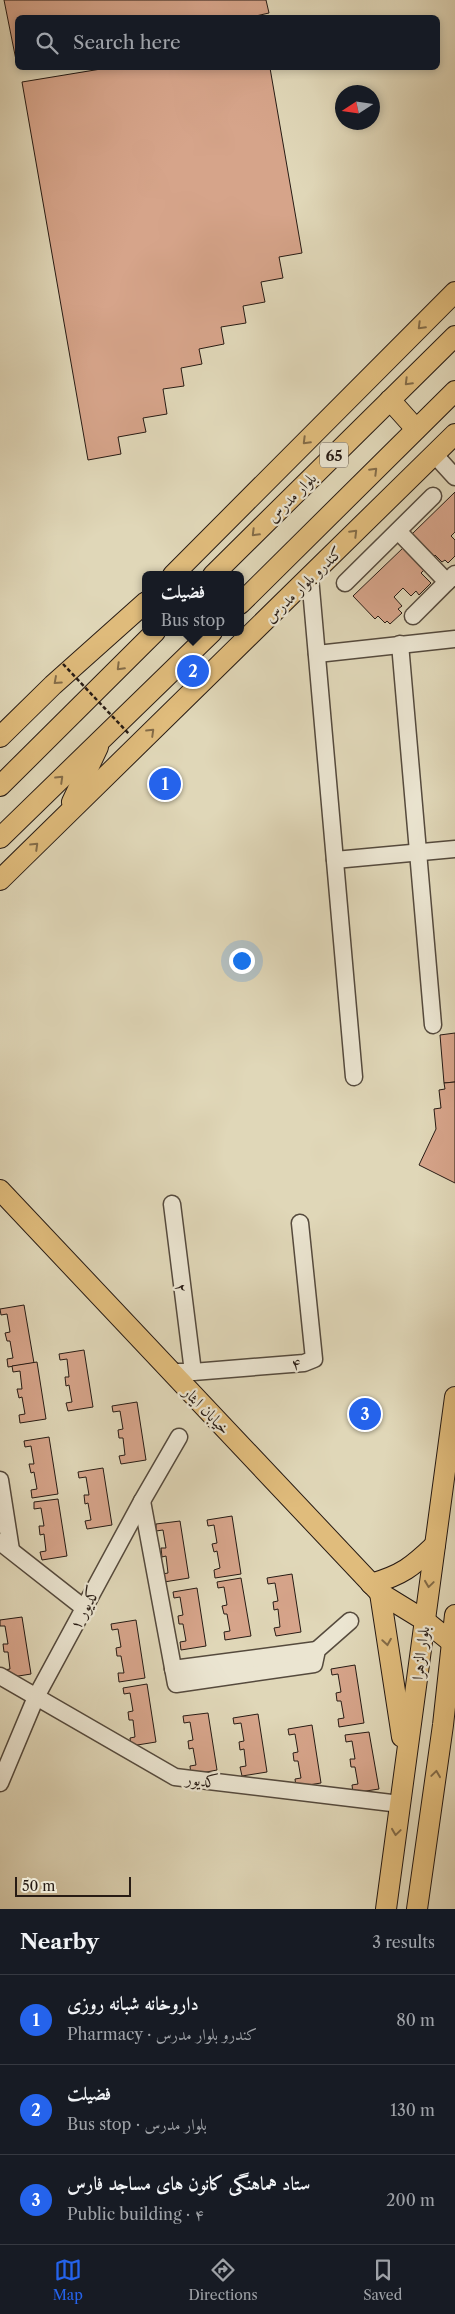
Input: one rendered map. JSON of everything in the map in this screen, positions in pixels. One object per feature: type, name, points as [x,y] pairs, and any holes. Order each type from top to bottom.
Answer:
[{"type":"main road","points":[[177,571],[455,292]]},
{"type":"main road","name":"بلوار مدرس","points":[[216,571],[455,336]]},
{"type":"main road","name":"65","points":[[244,600],[455,391]]},
{"type":"main road","points":[[390,400],[416,429]]},
{"type":"main road","name":"کندرو بلوار مدرس","points":[[0,880],[455,434]]},
{"type":"main road","points":[[0,738],[53,685],[142,606]]},
{"type":"main road","points":[[0,786],[151,636]]},
{"type":"main road","points":[[0,838],[208,636]]},
{"type":"main road","points":[[66,816],[104,736]]},
{"type":"main road","name":"خیابان ایثار","points":[[0,1190],[375,1589],[424,1620],[453,1644]]},
{"type":"main road","name":"بلوار الزهرا","points":[[386,1909],[455,1397]]},
{"type":"main road","points":[[406,1760],[375,1589],[414,1566],[435,1544]]},
{"type":"main road","points":[[424,1620],[455,1617]]},
{"type":"main road","name":"بلوار الزهرا","points":[[417,1909],[443,1725],[455,1617]]},
{"type":"main road","points":[[443,1725],[455,1704]]},
{"type":"street","points":[[434,454],[455,477]]},
{"type":"street","points":[[345,583],[433,496]]},
{"type":"street","points":[[398,532],[451,578],[413,616]]},
{"type":"street","points":[[310,577],[354,1077]]},
{"type":"street","points":[[317,654],[455,639]]},
{"type":"street","points":[[400,644],[433,1025]]},
{"type":"street","points":[[335,860],[455,849]]},
{"type":"street","name":"۲","points":[[172,1204],[193,1372]]},
{"type":"street","name":"۴","points":[[170,1372],[193,1372],[304,1363],[314,1359],[300,1223]]},
{"type":"street","name":"کدیور ۱","points":[[0,1783],[36,1697],[178,1437]]},
{"type":"street","points":[[0,1480],[5,1546],[84,1608]]},
{"type":"street","points":[[142,1501],[173,1668],[317,1650],[350,1621]]},
{"type":"street","name":"کدیور","points":[[0,1676],[175,1777],[400,1804]]},
{"type":"path","points":[[63,664],[129,734]]},
{"type":"building","points":[[4,0],[266,0],[269,13],[260,15],[15,15],[15,55]]},
{"type":"building","points":[[95,70],[270,70],[302,253],[279,257],[283,278],[261,282],[265,302],[243,306],[246,323],[221,327],[224,344],[199,349],[202,364],[181,368],[184,386],[163,389],[167,414],[143,418],[146,432],[118,437],[121,454],[88,460],[22,82]]},
{"type":"building","points":[[455,492],[455,532],[451,536],[455,540],[455,556],[448,563],[445,560],[442,562],[435,555],[432,558],[411,535]]},
{"type":"building","points":[[404,547],[425,569],[421,573],[431,583],[419,595],[416,591],[411,596],[403,588],[394,597],[402,606],[398,609],[402,613],[390,624],[387,621],[385,623],[378,616],[375,619],[353,596]]},
{"type":"building","points":[[455,1033],[455,1082],[444,1083],[440,1035]]},
{"type":"building","points":[[455,1082],[455,1183],[419,1165],[436,1129],[434,1109],[441,1108],[439,1090],[445,1089],[444,1083]]},
{"type":"building","points":[[24,1305],[34,1363],[8,1367],[7,1359],[13,1358],[10,1341],[7,1341],[5,1333],[10,1332],[7,1314],[1,1315],[0,1309]]},
{"type":"building","points":[[84,1350],[93,1407],[68,1411],[66,1403],[72,1402],[69,1385],[66,1386],[65,1377],[69,1377],[67,1359],[60,1360],[59,1354]]},
{"type":"building","points":[[37,1362],[46,1419],[20,1423],[19,1415],[25,1414],[22,1397],[19,1398],[17,1389],[22,1389],[20,1371],[13,1372],[12,1366]]},
{"type":"building","points":[[137,1402],[146,1460],[121,1464],[119,1456],[125,1455],[123,1438],[119,1438],[118,1430],[123,1429],[120,1411],[113,1412],[112,1406]]},
{"type":"building","points":[[49,1437],[58,1494],[32,1498],[31,1490],[37,1489],[34,1472],[31,1473],[29,1464],[34,1464],[31,1446],[25,1447],[24,1441]]},
{"type":"building","points":[[103,1468],[112,1525],[87,1529],[85,1521],[91,1520],[88,1503],[85,1504],[84,1495],[89,1495],[86,1477],[79,1478],[78,1472]]},
{"type":"building","points":[[58,1499],[67,1556],[42,1560],[40,1552],[46,1551],[44,1534],[40,1535],[39,1526],[44,1526],[41,1508],[34,1509],[34,1502]]},
{"type":"building","points":[[232,1516],[241,1574],[215,1578],[214,1570],[220,1568],[217,1551],[214,1552],[212,1544],[217,1543],[214,1525],[208,1526],[207,1520]]},
{"type":"building","points":[[180,1521],[189,1578],[164,1582],[162,1574],[168,1573],[166,1556],[162,1557],[161,1548],[166,1548],[163,1530],[156,1531],[156,1524]]},
{"type":"building","points":[[292,1574],[301,1632],[276,1636],[274,1628],[280,1627],[278,1609],[274,1610],[273,1602],[278,1601],[275,1583],[268,1584],[267,1578]]},
{"type":"building","points":[[241,1578],[251,1636],[225,1640],[224,1632],[230,1631],[227,1614],[224,1614],[222,1606],[227,1605],[224,1587],[218,1588],[217,1582]]},
{"type":"building","points":[[197,1588],[206,1646],[181,1650],[180,1642],[186,1641],[183,1624],[179,1624],[178,1616],[183,1615],[180,1597],[174,1598],[173,1592]]},
{"type":"building","points":[[22,1617],[31,1674],[6,1678],[4,1670],[10,1669],[8,1652],[4,1652],[3,1644],[8,1644],[5,1626],[0,1626],[0,1620]]},
{"type":"building","points":[[136,1620],[145,1678],[119,1682],[118,1673],[124,1673],[121,1656],[117,1656],[116,1648],[121,1647],[118,1629],[112,1630],[111,1624]]},
{"type":"building","points":[[355,1665],[364,1723],[339,1727],[338,1719],[344,1718],[341,1701],[337,1701],[336,1693],[341,1692],[338,1674],[332,1675],[331,1669]]},
{"type":"building","points":[[147,1684],[156,1742],[131,1746],[130,1738],[135,1737],[133,1720],[129,1720],[128,1712],[133,1711],[130,1693],[124,1694],[123,1688]]},
{"type":"building","points":[[208,1713],[217,1770],[191,1775],[190,1766],[196,1765],[193,1748],[189,1749],[188,1741],[193,1740],[190,1722],[184,1723],[183,1716]]},
{"type":"building","points":[[258,1714],[267,1772],[242,1776],[240,1767],[246,1766],[244,1749],[240,1750],[239,1742],[244,1741],[241,1723],[234,1724],[233,1718]]},
{"type":"building","points":[[312,1725],[321,1783],[296,1787],[295,1779],[301,1778],[298,1761],[294,1761],[293,1753],[298,1752],[295,1734],[289,1735],[288,1729]]},
{"type":"building","points":[[369,1732],[379,1789],[353,1793],[352,1785],[358,1784],[355,1767],[351,1767],[350,1759],[355,1759],[352,1741],[346,1742],[345,1735]]},
{"type":"place","name":"فضیلت","points":[[193,671]]},
{"type":"place","name":"داروخانه شبانه روزی","points":[[165,784]]},
{"type":"place","name":"ستاد هماهنگی کانون های مساجد فارس","points":[[365,1414]]}]
